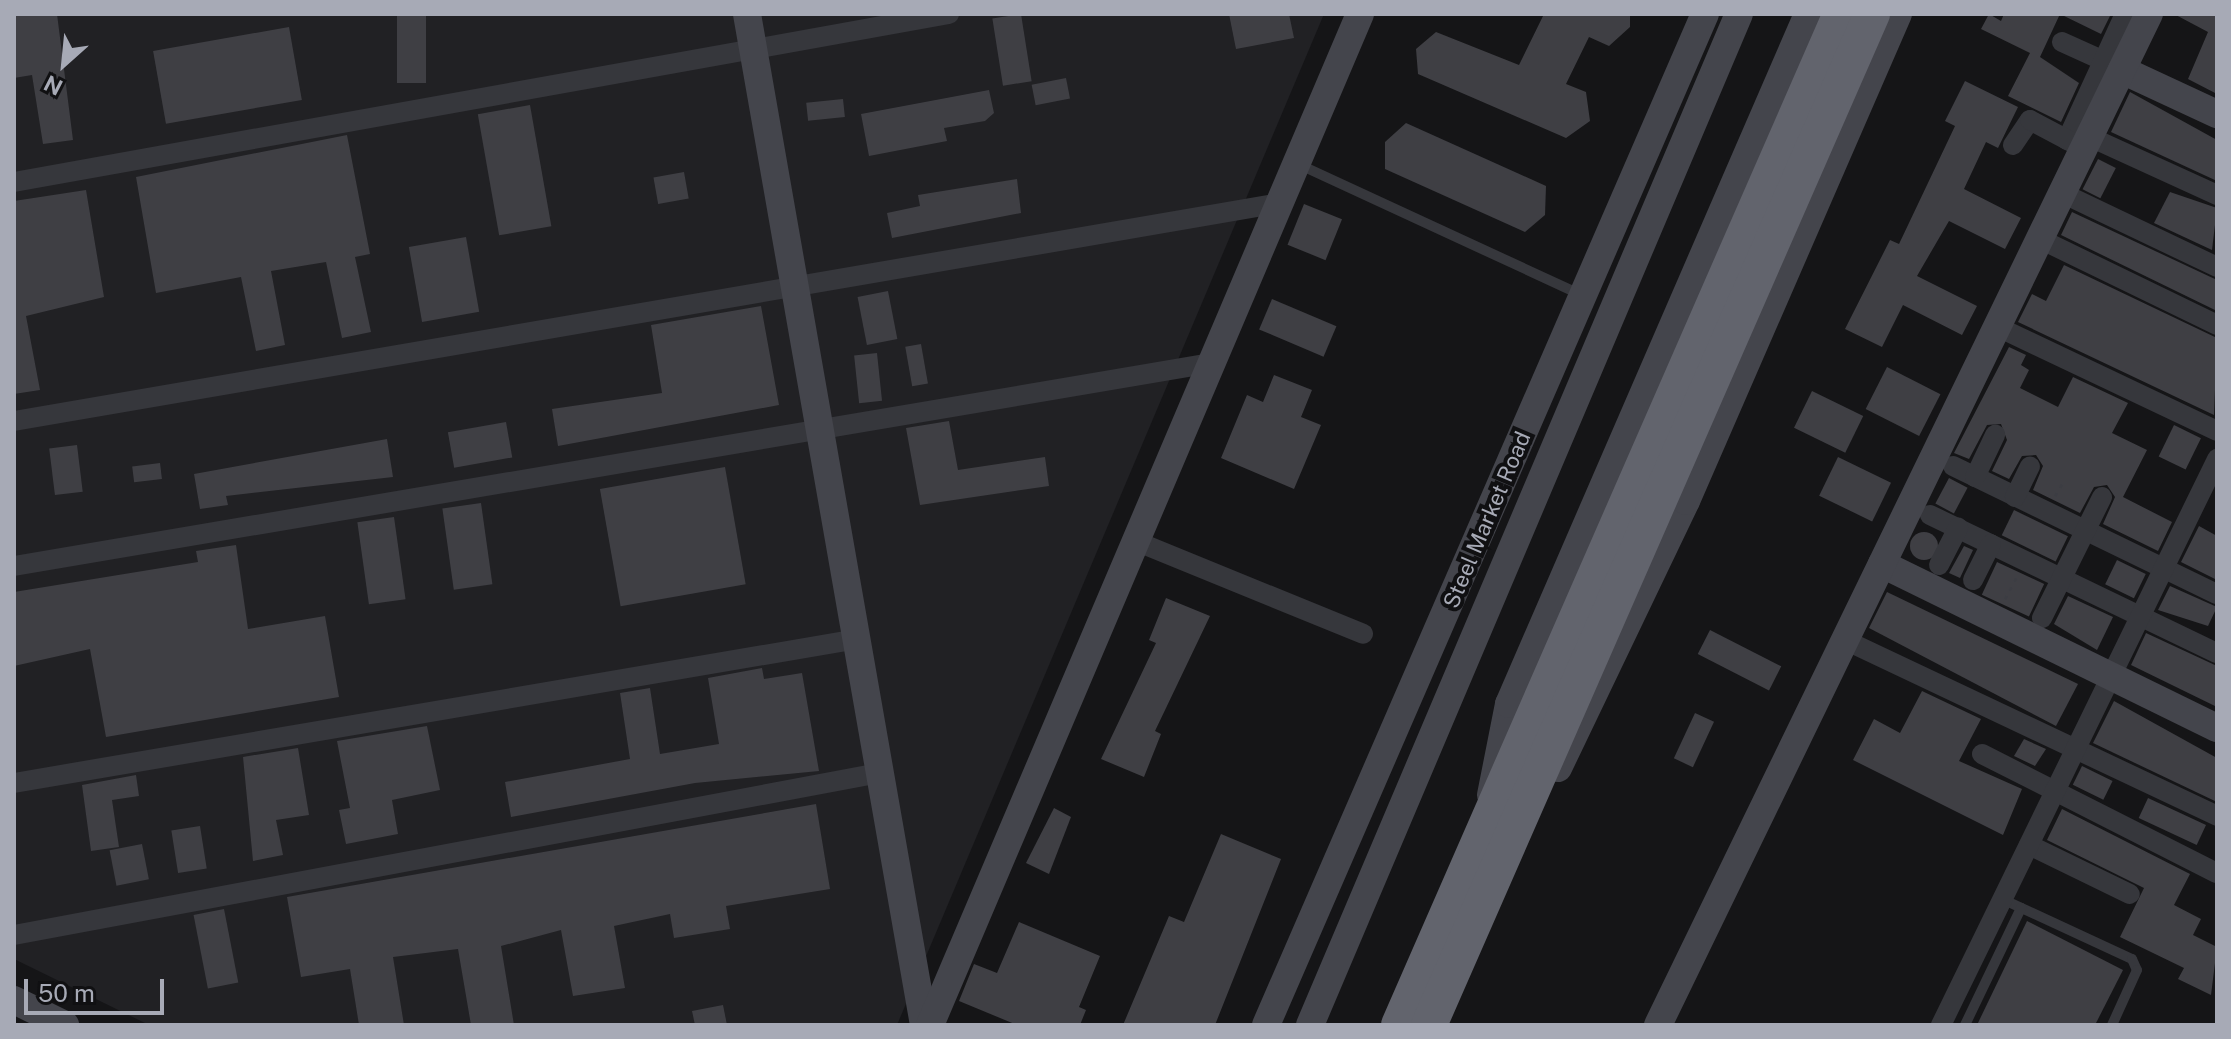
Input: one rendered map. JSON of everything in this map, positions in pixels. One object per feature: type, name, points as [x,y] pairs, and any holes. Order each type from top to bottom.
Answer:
[{"type":"highway","points":[[1429,1025],[1503,817],[1841,14]]},
{"type":"highway","points":[[1399,1025],[1503,817],[1872,14]]},
{"type":"street","points":[[747,14],[927,1025]]},
{"type":"street","points":[[14,182],[949,14]]},
{"type":"street","points":[[927,1025],[1138,542],[1360,14]]},
{"type":"street","points":[[1503,817],[1509,704],[1808,14]]},
{"type":"street","points":[[1503,817],[1601,687],[1898,14]]},
{"type":"street","points":[[1658,1025],[2062,193],[2113,65],[2125,14]]},
{"type":"street","points":[[2113,65],[2149,14]]},
{"type":"street","points":[[1703,15],[1736,21]]},
{"type":"street","name":"Steel Market Road","points":[[1266,1025],[1703,15]]},
{"type":"street","name":"Steel Market Road","points":[[1310,1025],[1736,21]]},
{"type":"street","points":[[2062,42],[2217,114]]},
{"type":"street","points":[[2013,145],[2030,120],[2217,195]]},
{"type":"street","points":[[2062,193],[2217,267]]},
{"type":"street","points":[[14,421],[1280,203]]},
{"type":"street","points":[[2040,239],[2217,325]]},
{"type":"street","points":[[1998,327],[2217,431]]},
{"type":"street","points":[[14,566],[821,433],[1212,363]]},
{"type":"street","points":[[1975,477],[1995,435]]},
{"type":"street","points":[[1941,1025],[2011,904],[2029,845],[2217,459]]},
{"type":"street","points":[[1953,466],[2217,594]]},
{"type":"street","points":[[2015,497],[2030,466]]},
{"type":"street","points":[[2042,618],[2102,497]]},
{"type":"street","points":[[1930,515],[2217,653]]},
{"type":"street","points":[[1939,565],[1958,528]]},
{"type":"street","points":[[1138,542],[1363,634]]},
{"type":"street","points":[[1973,580],[1991,544]]},
{"type":"street","points":[[1882,564],[2217,728]]},
{"type":"street","points":[[14,783],[857,639]]},
{"type":"street","points":[[1845,640],[2217,816]]},
{"type":"street","points":[[1428,656],[1461,669]]},
{"type":"street","points":[[1982,754],[2217,873]]},
{"type":"street","points":[[14,935],[880,773]]},
{"type":"street","points":[[2029,845],[2130,894]]},
{"type":"street","points":[[14,1000],[65,1025]]},
{"type":"lane","points":[[1296,164],[1584,296]]},
{"type":"lane","points":[[1965,1025],[2011,904],[2132,959],[2137,970],[2112,1025]]},
{"type":"path","points":[[2005,600],[2025,560]]},
{"type":"shaded area","points":[[14,14],[1324,14],[897,1025],[149,1025],[14,959]]},
{"type":"building","points":[[14,14],[57,14],[73,140],[43,144],[32,75],[14,78]]},
{"type":"building","points":[[397,14],[426,14],[426,83],[397,83]]},
{"type":"building","points":[[1021,14],[1032,81],[1003,86],[992,19]]},
{"type":"building","points":[[1229,14],[1289,14],[1294,38],[1236,49]]},
{"type":"building","points":[[1544,14],[1630,14],[1630,27],[1609,46],[1589,37],[1566,84],[1586,92],[1590,121],[1566,138],[1418,74],[1416,49],[1436,32],[1519,65]]},
{"type":"building","points":[[1989,14],[2001,21],[2004,14],[2060,14],[2040,57],[2079,83],[2061,122],[2008,96],[2030,53],[1981,29]]},
{"type":"building","points":[[2060,14],[2111,14],[2101,34]]},
{"type":"building","points":[[2174,14],[2217,14],[2217,94],[2188,79],[2208,32]]},
{"type":"building","points":[[289,27],[302,100],[166,124],[153,51]]},
{"type":"building","points":[[1066,78],[1070,99],[1036,105],[1032,85]]},
{"type":"building","points":[[1965,81],[2018,107],[1998,148],[1986,142],[1964,189],[2021,218],[2005,249],[1949,221],[1917,276],[1977,306],[1962,335],[1903,305],[1882,347],[1845,329],[1890,240],[1899,244],[1955,126],[1945,121]]},
{"type":"building","points":[[989,90],[994,113],[985,121],[944,128],[947,141],[869,156],[861,114]]},
{"type":"building","points":[[2130,92],[2217,140],[2217,181],[2111,132]]},
{"type":"building","points":[[843,99],[845,117],[808,121],[806,103]]},
{"type":"building","points":[[530,105],[551,226],[499,235],[478,114]]},
{"type":"building","points":[[1406,123],[1546,186],[1545,215],[1525,232],[1385,169],[1385,142]]},
{"type":"building","points":[[347,135],[370,254],[355,257],[371,332],[342,338],[326,262],[271,271],[285,345],[256,351],[241,277],[156,293],[136,177]]},
{"type":"building","points":[[2098,159],[2116,168],[2100,198],[2083,189]]},
{"type":"building","points":[[684,172],[689,199],[658,204],[653,177]]},
{"type":"building","points":[[1017,179],[1021,213],[892,238],[887,213],[920,206],[918,195]]},
{"type":"building","points":[[86,190],[104,297],[26,316],[40,390],[14,394],[14,201]]},
{"type":"building","points":[[2170,192],[2217,208],[2212,250],[2154,223]]},
{"type":"building","points":[[1304,204],[1342,219],[1326,260],[1288,245]]},
{"type":"building","points":[[2072,212],[2217,280],[2217,311],[2061,235]]},
{"type":"building","points":[[466,237],[479,312],[422,322],[409,247]]},
{"type":"building","points":[[2064,265],[2217,338],[2214,415],[2018,322],[2032,294],[2046,301]]},
{"type":"building","points":[[888,291],[897,339],[867,345],[858,297]]},
{"type":"building","points":[[1272,299],[1336,326],[1324,357],[1259,329]]},
{"type":"building","points":[[761,306],[779,405],[558,446],[552,409],[662,393],[651,325]]},
{"type":"building","points":[[921,344],[928,383],[912,386],[905,347]]},
{"type":"building","points":[[2009,347],[2026,355],[2021,365],[2029,370],[2020,388],[2058,407],[2073,377],[2128,403],[2112,433],[2147,450],[2123,497],[2172,522],[2158,551],[2103,524],[2115,497],[2107,485],[2094,487],[2080,513],[2033,490],[2043,466],[2036,455],[2022,456],[2009,479],[1992,471],[2007,440],[2001,424],[1987,425],[1969,459],[1954,453]]},
{"type":"building","points":[[877,353],[882,401],[859,403],[854,355]]},
{"type":"building","points":[[1887,367],[1940,394],[1919,436],[1866,409]]},
{"type":"building","points":[[1274,375],[1312,390],[1301,417],[1321,425],[1294,489],[1221,458],[1247,395],[1263,402]]},
{"type":"building","points":[[1812,391],[1863,416],[1845,453],[1794,428]]},
{"type":"building","points":[[949,421],[958,470],[1045,457],[1049,486],[920,505],[906,428]]},
{"type":"building","points":[[506,422],[512,457],[454,468],[448,432]]},
{"type":"building","points":[[2174,425],[2201,438],[2186,470],[2159,456]]},
{"type":"building","points":[[387,439],[393,477],[226,496],[228,505],[200,509],[194,474]]},
{"type":"building","points":[[77,445],[83,492],[55,495],[49,448]]},
{"type":"building","points":[[1838,457],[1891,483],[1872,522],[1819,496]]},
{"type":"building","points":[[160,463],[162,479],[134,482],[132,466]]},
{"type":"building","points":[[725,467],[746,584],[621,606],[600,489]]},
{"type":"building","points":[[1949,478],[1968,488],[1954,513],[1935,504]]},
{"type":"building","points":[[481,503],[492,584],[454,590],[442,508]]},
{"type":"building","points":[[2014,510],[2068,536],[2056,561],[2002,535]]},
{"type":"building","points":[[394,517],[406,599],[369,604],[357,522]]},
{"type":"building","points":[[2199,526],[2217,536],[2217,580],[2181,562]]},
{"type":"building","points":[[1924,532],[1934,536],[1938,546],[1934,556],[1924,560],[1914,556],[1910,546],[1914,536]]},
{"type":"building","points":[[236,545],[248,629],[325,616],[339,697],[106,737],[90,649],[14,666],[14,592],[198,562],[196,551]]},
{"type":"building","points":[[1964,546],[1973,550],[1960,578],[1949,573]]},
{"type":"building","points":[[2117,560],[2146,574],[2134,598],[2105,584]]},
{"type":"building","points":[[1997,562],[2044,584],[2029,617],[1982,595]]},
{"type":"building","points":[[2170,586],[2217,607],[2208,626],[2158,610]]},
{"type":"building","points":[[1887,592],[2078,684],[2056,726],[1869,628]]},
{"type":"building","points":[[2068,596],[2113,617],[2097,650],[2054,624]]},
{"type":"building","points":[[1166,598],[1210,616],[1155,731],[1161,734],[1144,777],[1101,759],[1156,643],[1149,640]]},
{"type":"building","points":[[1710,630],[1781,666],[1769,690],[1698,654]]},
{"type":"building","points":[[2146,633],[2217,666],[2217,707],[2131,665]]},
{"type":"building","points":[[762,668],[764,679],[802,673],[819,771],[695,783],[511,817],[505,782],[630,759],[620,693],[650,688],[660,754],[719,744],[708,678]]},
{"type":"building","points":[[1922,691],[1981,719],[1959,761],[2022,789],[2003,835],[1853,760],[1874,719],[1900,733]]},
{"type":"building","points":[[2114,701],[2217,758],[2217,802],[2093,743]]},
{"type":"building","points":[[1695,713],[1714,722],[1693,767],[1674,758]]},
{"type":"building","points":[[427,726],[440,790],[392,800],[398,834],[346,844],[339,810],[350,808],[337,741]]},
{"type":"building","points":[[2024,739],[2046,749],[2035,766],[2014,756]]},
{"type":"building","points":[[298,748],[309,815],[276,820],[283,855],[253,861],[243,757]]},
{"type":"building","points":[[2082,766],[2113,781],[2103,800],[2073,785]]},
{"type":"building","points":[[136,775],[139,796],[112,800],[119,847],[91,851],[82,785]]},
{"type":"building","points":[[2148,798],[2206,825],[2197,845],[2139,818]]},
{"type":"building","points":[[816,804],[830,889],[726,906],[730,929],[674,938],[670,914],[614,926],[625,988],[573,996],[561,930],[501,946],[514,1025],[471,1025],[458,949],[393,957],[404,1025],[359,1025],[350,969],[301,977],[287,897]]},
{"type":"building","points":[[1054,808],[1071,817],[1049,874],[1026,863]]},
{"type":"building","points":[[2062,809],[2190,874],[2174,905],[2201,919],[2193,935],[2217,947],[2211,995],[2178,979],[2184,968],[2120,937],[2144,888],[2047,840]]},
{"type":"building","points":[[200,826],[207,868],[178,873],[171,831]]},
{"type":"building","points":[[1221,834],[1281,859],[1215,1025],[1123,1025],[1169,916],[1184,922]]},
{"type":"building","points":[[142,844],[149,879],[116,886],[110,850]]},
{"type":"building","points":[[224,909],[238,983],[208,989],[194,915]]},
{"type":"building","points":[[2027,921],[2123,970],[2095,1025],[1977,1025]]},
{"type":"building","points":[[1019,922],[1100,956],[1079,1007],[1086,1010],[1080,1025],[1017,1025],[959,1001],[974,964],[997,973]]},
{"type":"building","points":[[723,1005],[727,1025],[695,1025],[692,1011]]}]
